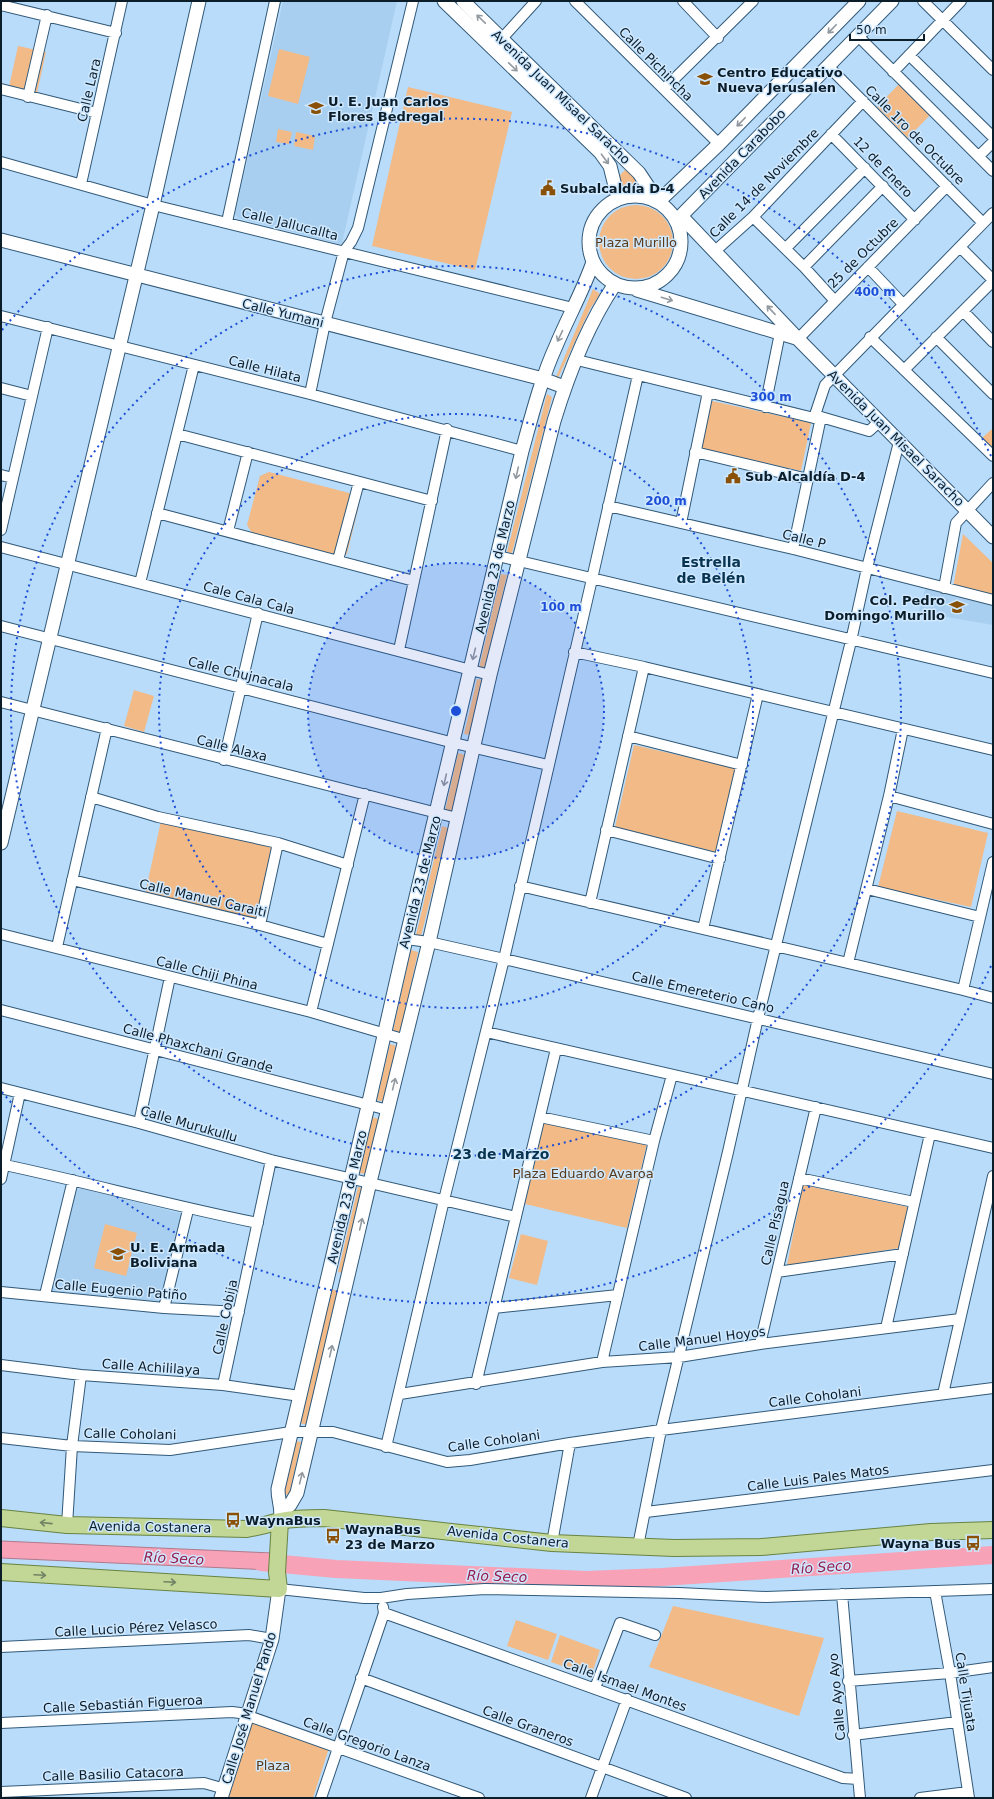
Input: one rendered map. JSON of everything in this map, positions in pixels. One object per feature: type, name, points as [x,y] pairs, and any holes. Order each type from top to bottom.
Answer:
[{"type":"main road","name":"Avenida Costanera","points":[[1,1518],[67,1525],[247,1529],[264,1526],[281,1516],[345,1520],[552,1543],[698,1548],[760,1547],[932,1532],[993,1530]]},
{"type":"main road","name":"Calle José Manuel Pando","points":[[279,1588],[277,1572],[281,1516]]},
{"type":"main road","points":[[1,1572],[279,1588]]},
{"type":"street","name":"Calle Lara","points":[[81,184],[122,1]]},
{"type":"street","points":[[1,843],[153,206],[199,1]]},
{"type":"street","points":[[228,222],[274,1]]},
{"type":"street","points":[[310,394],[325,323],[344,252],[358,228],[413,1]]},
{"type":"street","name":"Avenida Juan Misael Saracho","points":[[444,1],[606,159],[610,166],[618,198]]},
{"type":"street","name":"Avenida Juan Misael Saracho","points":[[463,1],[639,173],[649,188],[654,200]]},
{"type":"street","points":[[493,48],[536,1]]},
{"type":"street","name":"Calle Pichincha","points":[[575,1],[719,144]]},
{"type":"street","points":[[683,1],[718,38]]},
{"type":"street","points":[[664,89],[718,38],[753,1]]},
{"type":"street","name":"Avenida Carabobo","points":[[654,200],[719,144],[859,1]]},
{"type":"street","name":"Avenida Carabobo","points":[[678,218],[892,1]]},
{"type":"street","points":[[924,1],[942,21],[993,70]]},
{"type":"street","points":[[893,72],[961,1]]},
{"type":"street","points":[[1,5],[116,33]]},
{"type":"street","points":[[28,97],[47,15]]},
{"type":"street","points":[[858,36],[993,171]]},
{"type":"street","points":[[909,55],[993,137]]},
{"type":"street","name":"Calle 1ro de Octubre","points":[[828,66],[983,223]]},
{"type":"street","points":[[1,89],[96,113]]},
{"type":"street","name":"Calle 14 de Noviembre","points":[[715,251],[753,216],[863,101]]},
{"type":"street","name":"12 de Enero","points":[[832,134],[915,220]]},
{"type":"street","points":[[979,156],[993,142]]},
{"type":"street","name":"Calle Jallucallta","points":[[1,162],[153,206],[228,222],[573,308]]},
{"type":"street","points":[[786,248],[865,168]]},
{"type":"street","points":[[804,267],[883,186]]},
{"type":"street","name":"25 de Octubre","points":[[798,339],[947,186]]},
{"type":"street","points":[[634,195],[654,200],[678,218],[681,245],[678,260],[667,276],[645,288],[630,288],[615,284],[602,275],[593,262],[588,242],[593,222],[601,210],[618,198],[634,195]]},
{"type":"street","points":[[793,549],[808,479],[825,385],[870,337],[993,214]]},
{"type":"street","points":[[753,216],[786,248],[835,301]]},
{"type":"street","name":"Avenida Juan Misael Saracho","points":[[678,218],[715,251],[798,339],[993,537]]},
{"type":"street","name":"Calle Yumani","points":[[1,240],[136,276],[543,379],[564,387]]},
{"type":"street","points":[[904,370],[993,280],[960,246]]},
{"type":"street","name":"Avenida 23 de Marzo","points":[[281,1516],[278,1489],[352,1178],[406,939],[454,743],[522,451],[543,379],[555,346],[586,284],[593,262]]},
{"type":"street","points":[[868,267],[903,304]]},
{"type":"street","name":"Avenida 23 de Marzo","points":[[281,1516],[290,1506],[297,1493],[348,1283],[370,1182],[406,1040],[490,675],[554,421],[564,387],[594,319],[615,284]]},
{"type":"street","name":"Avenida Juan Misael Saracho","points":[[630,288],[798,339]]},
{"type":"street","points":[[963,311],[993,342]]},
{"type":"street","name":"Calle Hilata","points":[[1,316],[310,394],[522,451]]},
{"type":"street","points":[[1,530],[48,327]]},
{"type":"street","points":[[765,407],[780,333]]},
{"type":"street","points":[[870,337],[993,456]]},
{"type":"street","points":[[936,337],[993,394]]},
{"type":"street","points":[[576,360],[765,407],[869,430],[879,422]]},
{"type":"street","points":[[140,583],[194,365]]},
{"type":"street","points":[[386,1447],[400,1394],[444,1200],[504,959],[638,375]]},
{"type":"street","points":[[1,388],[32,396]]},
{"type":"street","points":[[681,523],[708,392]]},
{"type":"street","points":[[399,650],[447,430]]},
{"type":"street","points":[[177,434],[432,501]]},
{"type":"street","points":[[638,1546],[646,1512],[661,1430],[775,946],[834,712],[867,568],[899,442]]},
{"type":"street","points":[[228,531],[248,452]]},
{"type":"street","points":[[695,452],[808,479]]},
{"type":"street","points":[[1,475],[13,478]]},
{"type":"street","points":[[338,560],[358,482]]},
{"type":"street","points":[[944,588],[956,523],[967,509],[993,483]]},
{"type":"street","name":"Calle P","points":[[608,506],[793,549],[993,600]]},
{"type":"street","points":[[157,512],[414,581]]},
{"type":"street","name":"Cale Cala Cala","points":[[1,547],[490,675]]},
{"type":"street","points":[[498,556],[993,673]]},
{"type":"street","points":[[224,760],[258,614]]},
{"type":"street","name":"Calle Chujnacala","points":[[1,626],[454,743],[548,765]]},
{"type":"street","points":[[574,652],[644,667],[993,750]]},
{"type":"street","points":[[590,903],[644,667]]},
{"type":"street","points":[[703,929],[758,694]]},
{"type":"street","name":"Calle Alaxa","points":[[1,702],[107,728],[224,760],[457,818]]},
{"type":"street","points":[[57,947],[107,728]]},
{"type":"street","points":[[848,963],[868,889],[903,729]]},
{"type":"street","points":[[628,736],[742,766]]},
{"type":"street","points":[[311,1012],[365,794]]},
{"type":"street","points":[[889,796],[993,824]]},
{"type":"street","points":[[91,797],[158,817],[278,843],[348,865]]},
{"type":"street","points":[[606,830],[720,859]]},
{"type":"street","points":[[260,925],[278,843]]},
{"type":"street","points":[[963,990],[993,862]]},
{"type":"street","name":"Calle Manuel Caraiti","points":[[72,880],[260,925],[328,944]]},
{"type":"street","points":[[520,886],[993,998]]},
{"type":"street","points":[[868,889],[980,917]]},
{"type":"street","name":"Calle Chiji Phina","points":[[1,934],[311,1012],[406,1040]]},
{"type":"street","name":"Calle Emereterio Cano","points":[[406,939],[429,942],[504,959],[993,1074]]},
{"type":"street","points":[[139,1123],[170,977]]},
{"type":"street","name":"Calle Phaxchani Grande","points":[[1,1010],[388,1110]]},
{"type":"street","points":[[486,1032],[993,1148]]},
{"type":"street","points":[[476,1384],[556,1049]]},
{"type":"street","points":[[602,1362],[654,1141],[672,1074]]},
{"type":"street","name":"Calle Murukullu","points":[[1,1088],[139,1123],[271,1160],[516,1217]]},
{"type":"street","points":[[1,1179],[20,1093]]},
{"type":"street","name":"Calle Pisagua","points":[[760,1344],[816,1107]]},
{"type":"street","points":[[540,1117],[654,1141]]},
{"type":"street","points":[[886,1328],[930,1134]]},
{"type":"street","name":"Calle Cobija","points":[[224,1385],[271,1160]]},
{"type":"street","points":[[4,1165],[72,1180],[188,1210],[258,1223]]},
{"type":"street","points":[[943,1394],[993,1176]]},
{"type":"street","points":[[799,1178],[914,1202]]},
{"type":"street","points":[[45,1295],[72,1180]]},
{"type":"street","points":[[164,1308],[188,1210]]},
{"type":"street","points":[[777,1272],[903,1254]]},
{"type":"street","points":[[328,1277],[348,1283]]},
{"type":"street","name":"Calle Eugenio Patiño","points":[[1,1292],[45,1295],[164,1308],[239,1312]]},
{"type":"street","points":[[494,1308],[618,1296]]},
{"type":"street","name":"Calle Manuel Hoyos","points":[[400,1394],[476,1384],[602,1362],[679,1357],[760,1344],[960,1319]]},
{"type":"street","name":"Calle Achililaya","points":[[1,1365],[81,1374],[224,1385],[300,1396]]},
{"type":"street","points":[[67,1525],[72,1446],[81,1374]]},
{"type":"street","name":"Calle Coholani","points":[[1,1438],[72,1446],[170,1450],[291,1432],[333,1432],[446,1462],[470,1460],[570,1443],[661,1430],[993,1388]]},
{"type":"street","points":[[552,1543],[570,1443]]},
{"type":"street","name":"Calle Luis Pales Matos","points":[[646,1512],[993,1470]]},
{"type":"street","points":[[279,1588],[364,1598],[381,1598],[407,1594],[485,1589],[679,1593],[766,1597],[993,1589]]},
{"type":"street","name":"Calle José Manuel Pando","points":[[223,1793],[246,1716],[272,1639],[279,1588]]},
{"type":"street","name":"Calle Tijuata","points":[[936,1591],[958,1722],[968,1795]]},
{"type":"street","name":"Calle Ayo Ayo","points":[[842,1594],[848,1681],[860,1798]]},
{"type":"street","points":[[321,1798],[384,1613],[381,1598]]},
{"type":"street","name":"Calle Ismael Montes","points":[[384,1613],[627,1699],[843,1778],[858,1779]]},
{"type":"street","points":[[596,1688],[620,1623],[655,1635]]},
{"type":"street","name":"Calle Lucio Pérez Velasco","points":[[1,1647],[249,1635],[272,1639]]},
{"type":"street","points":[[848,1681],[950,1673],[993,1667]]},
{"type":"street","name":"Calle Graneros","points":[[361,1678],[686,1798]]},
{"type":"street","points":[[591,1798],[627,1699]]},
{"type":"street","name":"Calle Sebastián Figueroa","points":[[1,1723],[232,1712],[246,1716]]},
{"type":"street","name":"Calle Gregorio Lanza","points":[[246,1716],[479,1798]]},
{"type":"street","points":[[853,1735],[958,1722]]},
{"type":"street","name":"Calle Basilio Catacora","points":[[1,1792],[204,1783],[223,1793]]},
{"type":"street","points":[[920,1798],[968,1795]]},
{"type":"shaded area","name":"U. E. Juan Carlos Flores Bedregal","points":[[283,1],[397,1],[342,243],[339,244],[238,218],[235,214]]},
{"type":"shaded area","name":"Col. Pedro Domingo Murillo","points":[[926,586],[993,602],[993,625],[919,612]]},
{"type":"shaded area","name":"U. E. Armada Boliviana","points":[[80,1188],[183,1214],[161,1304],[52,1291],[76,1190]]},
{"type":"green space","points":[[18,46],[46,52],[37,93],[9,87]]},
{"type":"green space","points":[[279,49],[310,57],[298,104],[268,96]]},
{"type":"green space","points":[[900,83],[931,114],[908,138],[877,107]]},
{"type":"green space","points":[[408,87],[512,112],[475,270],[372,246]]},
{"type":"green space","points":[[278,129],[292,132],[289,144],[276,142]]},
{"type":"green space","points":[[296,132],[315,136],[313,150],[294,146]]},
{"type":"green space","points":[[629,169],[640,183],[638,188],[622,188],[619,176],[625,170]]},
{"type":"green space","name":"Plaza Murillo","points":[[636,205],[650,208],[662,216],[670,228],[673,242],[670,256],[662,268],[650,276],[636,279],[622,276],[610,268],[602,256],[599,242],[602,228],[610,216],[622,208]]},
{"type":"green space","points":[[593,289],[600,294],[590,309],[558,378],[556,377]]},
{"type":"green space","points":[[547,394],[552,397],[512,553],[507,552]]},
{"type":"green space","points":[[712,401],[811,423],[801,471],[701,448]]},
{"type":"green space","points":[[993,428],[993,450],[982,438]]},
{"type":"green space","points":[[269,472],[353,494],[359,505],[347,554],[341,557],[252,533],[247,525],[260,476]]},
{"type":"green space","points":[[963,534],[993,563],[993,595],[953,587]]},
{"type":"green space","points":[[501,574],[507,575],[484,670],[479,668]]},
{"type":"green space","points":[[477,679],[483,680],[470,735],[464,734]]},
{"type":"green space","points":[[134,690],[154,696],[144,732],[124,726]]},
{"type":"green space","points":[[634,745],[739,769],[720,853],[615,827]]},
{"type":"green space","points":[[458,753],[465,755],[452,813],[445,811]]},
{"type":"green space","points":[[897,811],[988,833],[971,907],[878,887]]},
{"type":"green space","points":[[161,821],[274,848],[257,921],[145,894]]},
{"type":"green space","points":[[442,826],[448,828],[421,936],[416,935]]},
{"type":"green space","points":[[411,950],[418,952],[400,1033],[393,1031]]},
{"type":"green space","points":[[390,1044],[396,1046],[384,1102],[377,1100]]},
{"type":"green space","points":[[372,1117],[379,1119],[366,1174],[359,1173]]},
{"type":"green space","name":"Plaza Eduardo Avaroa","points":[[545,1119],[647,1143],[627,1228],[525,1204]]},
{"type":"green space","points":[[803,1185],[908,1207],[900,1248],[787,1265]]},
{"type":"green space","points":[[358,1187],[363,1188],[343,1273],[338,1272]]},
{"type":"green space","points":[[105,1224],[137,1233],[126,1276],[94,1268]]},
{"type":"green space","points":[[521,1234],[548,1241],[537,1285],[509,1278]]},
{"type":"green space","points":[[331,1289],[338,1291],[307,1425],[300,1423]]},
{"type":"green space","points":[[296,1441],[301,1442],[289,1495],[284,1494]]},
{"type":"green space","points":[[673,1606],[824,1638],[799,1716],[649,1667]]},
{"type":"green space","points":[[516,1620],[557,1634],[548,1660],[507,1646]]},
{"type":"green space","points":[[560,1635],[600,1650],[591,1676],[551,1662]]},
{"type":"green space","name":"Plaza","points":[[252,1722],[329,1748],[313,1798],[227,1798]]},
{"type":"water","name":"Río Seco","points":[[1,1541],[272,1553],[272,1570],[1,1558]]},
{"type":"waterway","name":"Río Seco","points":[[261,1562],[336,1569],[586,1580],[662,1577],[993,1555]]},
{"type":"place","name":"Centro Educativo Nueva Jerusalen","points":[[705,79]]},
{"type":"place","name":"U. E. Juan Carlos Flores Bedregal","points":[[316,108]]},
{"type":"place","name":"Subalcaldía D-4","points":[[548,188]]},
{"type":"place","name":"Sub Alcaldía D-4","points":[[733,476]]},
{"type":"place","name":"Col. Pedro Domingo Murillo","points":[[957,607]]},
{"type":"place","name":"U. E. Armada Boliviana","points":[[118,1254]]},
{"type":"place","name":"WaynaBus","points":[[233,1520]]},
{"type":"place","name":"WaynaBus 23 de Marzo","points":[[333,1536]]},
{"type":"place","name":"Wayna Bus","points":[[973,1543]]},
{"type":"district","name":"Estrella de Belén","points":[[711,570]]},
{"type":"district","name":"23 de Marzo","points":[[501,1154]]}]
